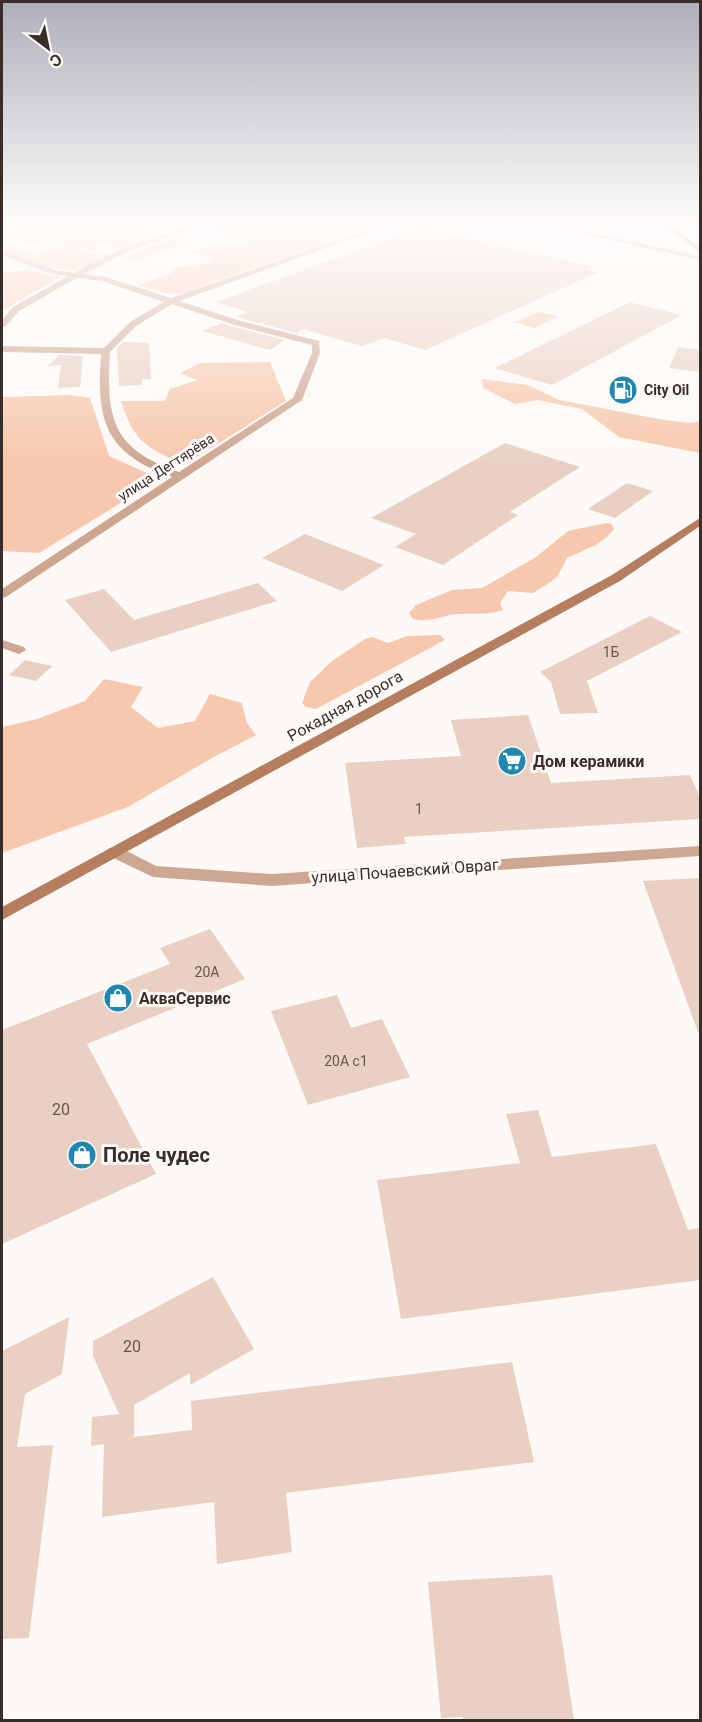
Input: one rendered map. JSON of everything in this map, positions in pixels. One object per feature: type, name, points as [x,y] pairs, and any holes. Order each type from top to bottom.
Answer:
[{"type":"main road","name":"Рокадная дорога","points":[[2,914],[616,578],[700,521]]},
{"type":"street","points":[[2,325],[15,309],[23,304]]},
{"type":"street","points":[[165,304],[133,324],[106,351],[103,397],[111,429],[137,458],[179,476]]},
{"type":"street","name":"улица Дегтярёва","points":[[2,594],[297,400],[316,353],[316,343],[238,323],[181,304]]},
{"type":"street","points":[[2,349],[106,351]]},
{"type":"street","points":[[2,644],[20,650]]},
{"type":"street","name":"улица Почаевский Овраг","points":[[115,852],[153,871],[272,879],[700,851]]},
{"type":"shaded area","points":[[2,304],[13,304],[2,311]]},
{"type":"shaded area","points":[[539,312],[558,316],[534,328],[515,322]]},
{"type":"shaded area","points":[[270,362],[286,401],[184,465],[151,448],[137,435],[121,401],[165,401],[170,389],[197,380],[180,373],[200,363]]},
{"type":"shaded area","points":[[482,379],[528,385],[559,400],[664,420],[691,423],[700,421],[700,453],[619,437],[582,409],[538,400],[515,404],[483,388]]},
{"type":"shaded area","points":[[71,395],[90,398],[109,456],[160,479],[39,553],[2,551],[2,397]]},
{"type":"shaded area","points":[[606,523],[612,524],[614,529],[607,537],[596,545],[567,558],[557,577],[533,593],[508,591],[500,603],[503,610],[456,614],[424,620],[413,619],[409,613],[416,605],[452,590],[482,588],[536,557],[568,531]]},
{"type":"shaded area","points":[[440,635],[445,640],[316,709],[306,707],[302,703],[310,682],[332,661],[365,639],[372,637],[388,643],[407,636]]},
{"type":"shaded area","points":[[104,679],[143,687],[131,707],[158,728],[195,721],[210,694],[242,703],[247,723],[256,735],[128,807],[2,853],[2,727],[37,719],[85,701]]},
{"type":"building","points":[[223,304],[527,304],[425,350],[384,338],[362,346],[303,329],[296,333],[236,317],[247,312]]},
{"type":"building","points":[[625,304],[639,304],[682,315],[552,385],[495,368]]},
{"type":"building","points":[[222,323],[285,340],[270,350],[202,331]]},
{"type":"building","points":[[123,342],[149,343],[151,379],[142,379],[142,385],[119,386],[117,348]]},
{"type":"building","points":[[678,347],[700,350],[700,372],[669,368]]},
{"type":"building","points":[[59,355],[83,356],[80,387],[58,388],[61,365],[48,366]]},
{"type":"building","points":[[505,443],[580,467],[510,512],[518,515],[443,565],[395,547],[416,534],[371,518]]},
{"type":"building","points":[[627,483],[653,491],[615,518],[588,509]]},
{"type":"building","points":[[305,534],[384,565],[342,591],[262,558]]},
{"type":"building","points":[[258,583],[277,601],[111,652],[65,600],[104,589],[134,620]]},
{"type":"building","points":[[650,616],[682,632],[587,681],[598,713],[560,714],[551,682],[540,672]]},
{"type":"building","points":[[25,660],[52,666],[36,681],[9,675]]},
{"type":"building","points":[[528,715],[551,783],[690,775],[700,797],[700,819],[404,837],[406,844],[357,848],[345,763],[461,756],[451,720]]},
{"type":"building","points":[[700,878],[700,1032],[698,1032],[643,881]]},
{"type":"building","points":[[210,929],[245,979],[87,1044],[156,1174],[2,1244],[2,1030],[170,964],[160,948]]},
{"type":"building","points":[[337,995],[351,1028],[382,1019],[410,1077],[308,1105],[271,1011]]},
{"type":"building","points":[[538,1110],[552,1157],[656,1144],[688,1230],[700,1228],[700,1280],[401,1319],[377,1180],[520,1163],[506,1114]]},
{"type":"building","points":[[213,1277],[254,1349],[190,1385],[190,1373],[134,1405],[134,1437],[192,1430],[191,1401],[512,1362],[534,1462],[286,1493],[292,1552],[217,1564],[214,1502],[102,1517],[104,1444],[91,1446],[92,1417],[119,1414],[93,1356],[93,1341]]},
{"type":"building","points":[[69,1317],[62,1374],[25,1394],[17,1447],[53,1445],[29,1638],[2,1639],[2,1351]]},
{"type":"building","points":[[552,1575],[574,1720],[441,1718],[428,1582]]},
{"type":"place","name":"City Oil","points":[[623,390]]},
{"type":"place","name":"Дом керамики","points":[[512,761]]},
{"type":"place","name":"АкваСервис","points":[[118,998]]},
{"type":"place","name":"Поле чудес","points":[[82,1155]]}]
